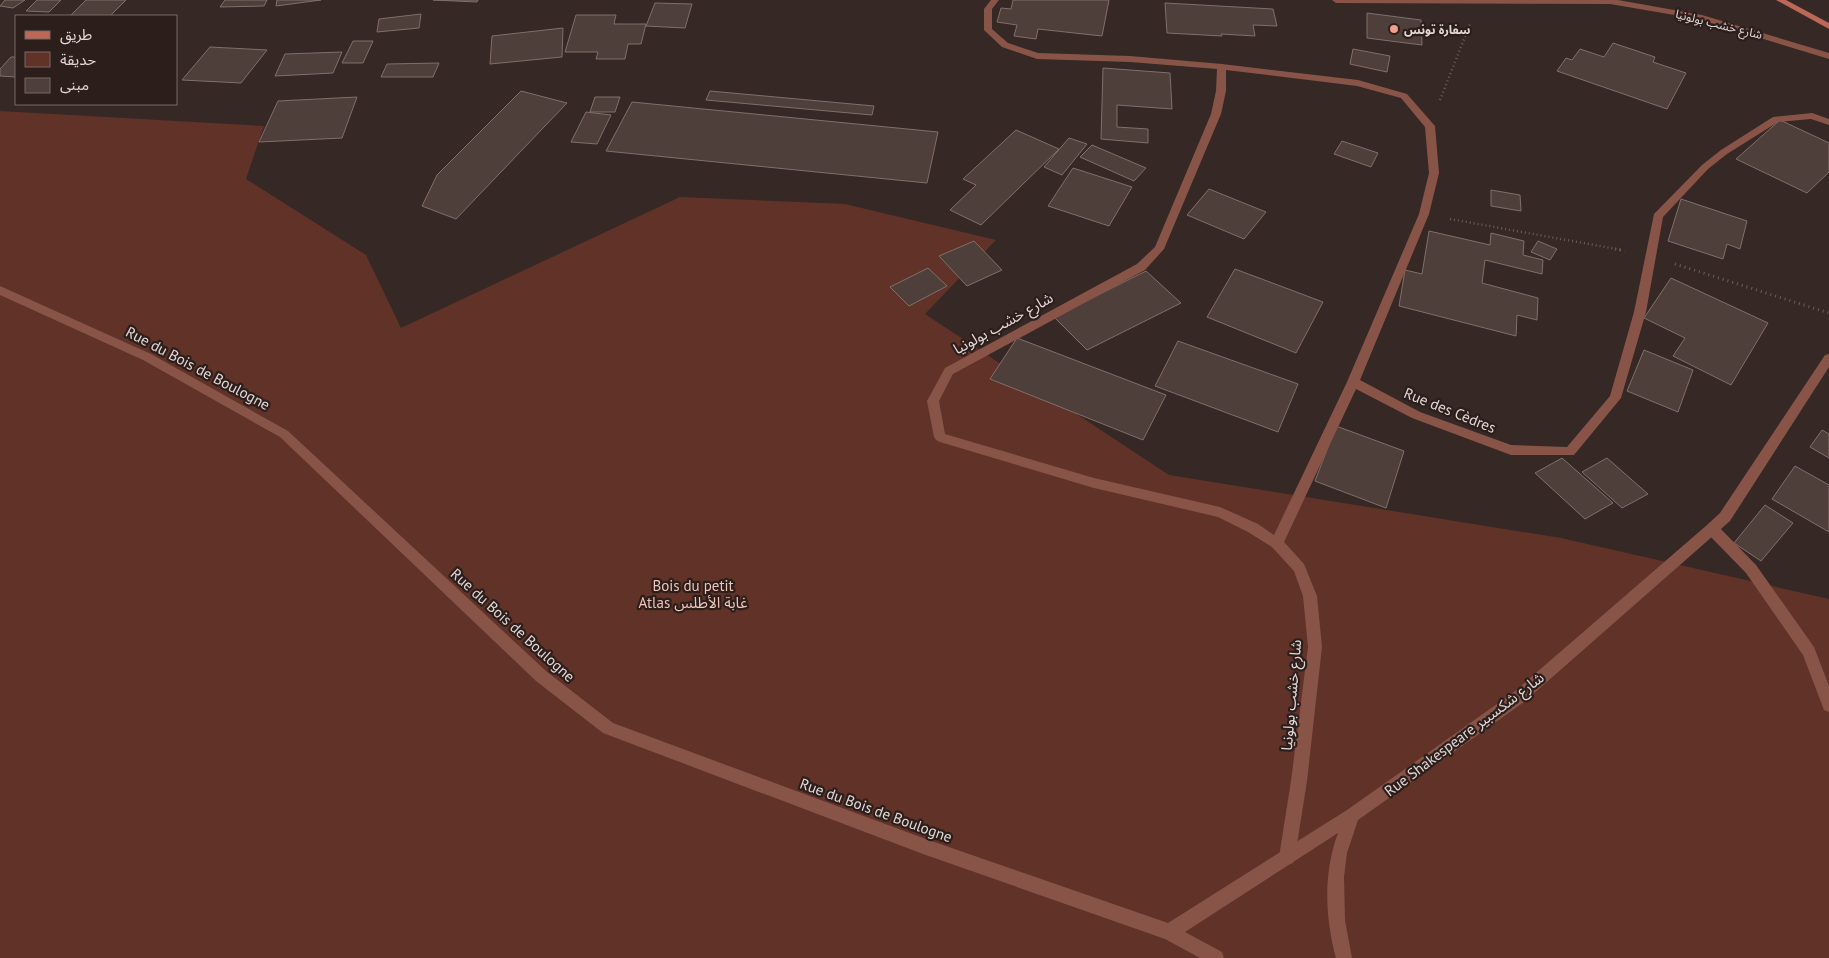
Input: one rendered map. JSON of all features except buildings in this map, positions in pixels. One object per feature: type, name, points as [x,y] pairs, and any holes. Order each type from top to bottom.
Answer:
[{"type":"main road","points":[[1780,0],[1829,26]]},
{"type":"street","points":[[995,0],[988,9],[988,30],[1005,45],[1037,56],[1130,59],[1222,67],[1358,83],[1404,96],[1430,126],[1434,173],[1424,214],[1353,382],[1277,543]]},
{"type":"street","name":"شارع خشب بولونيا","points":[[1336,0],[1610,1],[1699,17],[1829,56]]},
{"type":"street","name":"شارع خشب بولونيا","points":[[1222,67],[1221,91],[1216,114],[1159,249],[1141,267],[949,371],[933,401],[940,437],[1094,483],[1220,512],[1253,528],[1277,543],[1299,568],[1310,596],[1314,647],[1299,781],[1287,857]]},
{"type":"street","name":"Rue des Cèdres","points":[[1353,382],[1416,416],[1511,450],[1570,452],[1615,398],[1640,312],[1658,216],[1705,167],[1724,152],[1776,119],[1812,116],[1829,122]]},
{"type":"street","name":"Rue du Bois de Boulogne","points":[[0,290],[147,357],[284,434],[541,676],[608,728],[923,846],[1169,932]]},
{"type":"street","name":"Rue Shakespeare شارع شكسبير","points":[[1169,932],[1352,816],[1518,697],[1712,529],[1725,517],[1829,358]]},
{"type":"street","points":[[1712,529],[1751,569],[1809,652],[1829,705]]},
{"type":"street","points":[[1344,958],[1341,949],[1335,899],[1339,854],[1352,816]]},
{"type":"street","points":[[1169,932],[1216,958]]},
{"type":"path","points":[[1430,126],[1479,0]]},
{"type":"green space","name":"Bois du petit Atlas غابة الأطلس","points":[[0,111],[264,126],[246,179],[366,255],[401,328],[680,197],[845,204],[996,240],[925,314],[1169,475],[1561,538],[1829,599],[1829,958],[0,958]]},
{"type":"place","name":"سفارة تونس","points":[[1394,29]]}]
